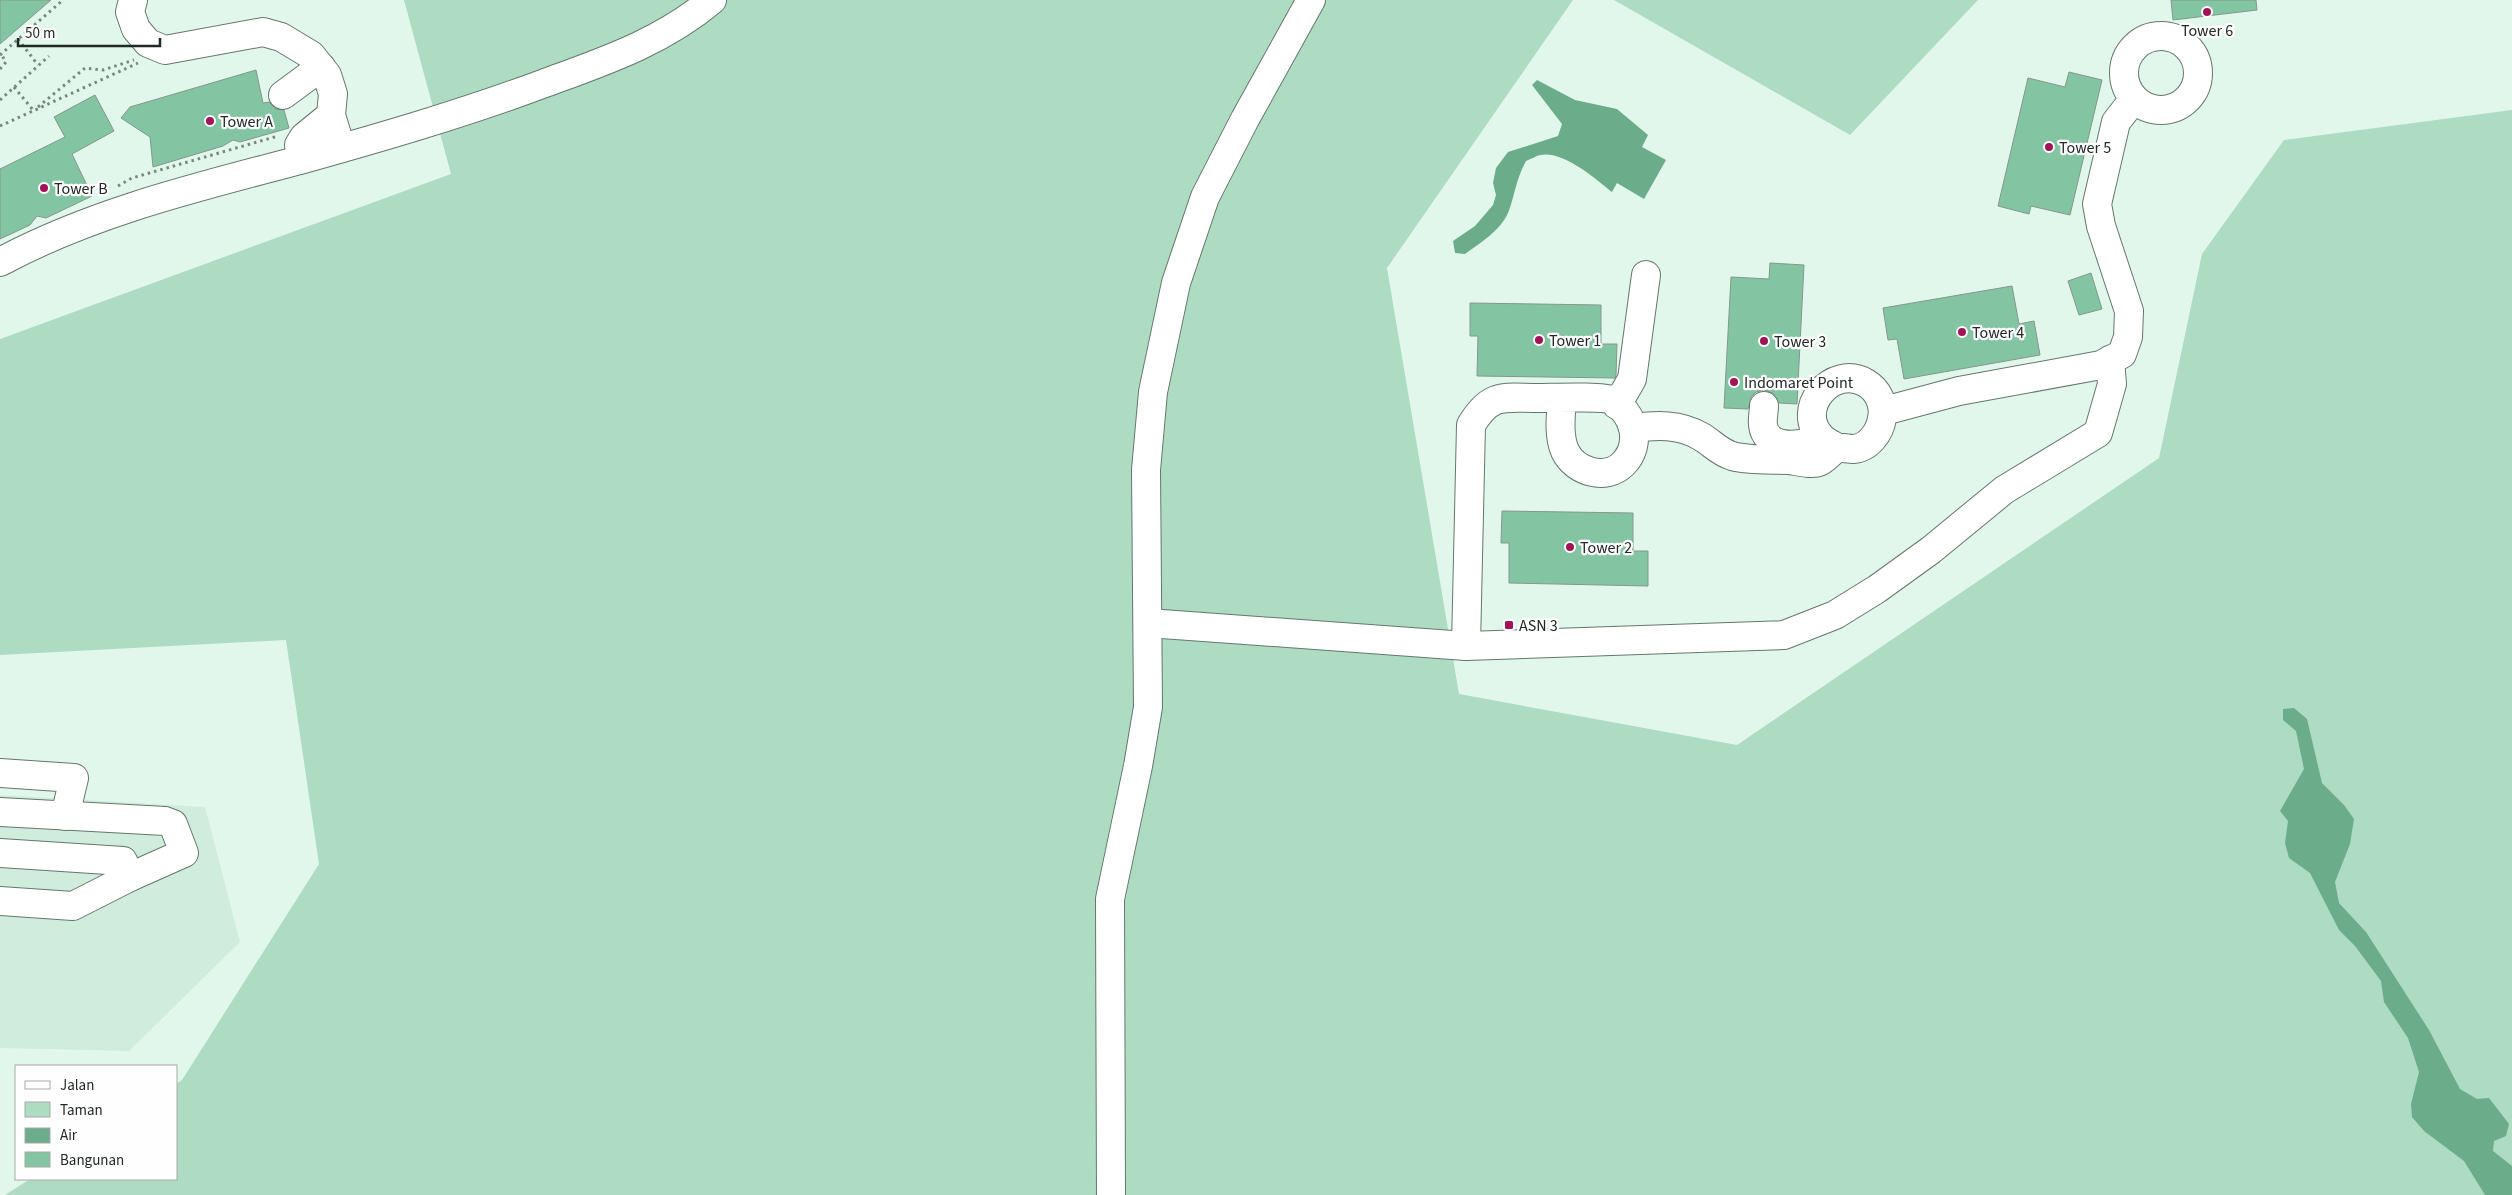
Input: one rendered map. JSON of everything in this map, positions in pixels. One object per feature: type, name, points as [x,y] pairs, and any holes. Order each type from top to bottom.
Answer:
[{"type":"street","points":[[133,0],[130,12],[136,29],[148,43],[165,50],[262,32],[281,37],[311,55],[327,75],[332,94],[331,115],[341,148]]},
{"type":"street","points":[[0,262],[29,247],[112,214],[200,186],[341,148],[509,97],[659,38],[694,15],[712,0]]},
{"type":"street","points":[[1111,1195],[1110,899],[1138,766],[1148,707],[1146,470],[1152,392],[1176,283],[1204,198],[1245,118],[1311,0]]},
{"type":"street","points":[[283,95],[321,67]]},
{"type":"street","points":[[1884,411],[1958,391],[2101,365],[2122,354],[2128,337],[2129,311],[2101,226],[2097,204],[2116,122],[2134,99]]},
{"type":"street","points":[[302,159],[299,145],[304,137],[331,115]]},
{"type":"street","points":[[1617,405],[1632,379],[1646,275]]},
{"type":"street","points":[[1148,623],[1466,646],[1784,635],[1834,615],[1877,589],[1931,550],[2004,490],[2098,433],[2112,384],[2110,360]]},
{"type":"street","points":[[1764,406],[1763,427],[1768,437],[1781,445],[1830,443],[1855,449],[1870,441],[1881,428],[1884,411],[1878,395],[1866,383],[1850,378],[1833,380],[1820,390],[1813,406],[1813,423],[1830,443]]},
{"type":"street","points":[[1466,646],[1471,425],[1488,402],[1506,398],[1562,398],[1610,399],[1625,411],[1634,428],[1634,448],[1623,464],[1610,472],[1589,472],[1576,465],[1565,452],[1561,432],[1562,398]]},
{"type":"street","points":[[1634,428],[1662,425],[1683,429],[1700,436],[1718,450],[1733,456],[1818,462],[1830,443]]},
{"type":"street","points":[[0,901],[73,906],[130,877],[184,853],[173,824],[165,821],[65,816],[11,813],[8,774],[74,778],[65,816]]},
{"type":"street","points":[[0,853],[123,861],[130,877]]},
{"type":"path","points":[[0,69],[6,62],[0,54],[63,0]]},
{"type":"path","points":[[18,39],[38,65]]},
{"type":"path","points":[[34,111],[85,68],[103,70],[165,50]]},
{"type":"path","points":[[0,126],[165,50]]},
{"type":"path","points":[[0,100],[48,56]]},
{"type":"path","points":[[14,87],[34,111]]},
{"type":"shaded area","points":[[0,795],[205,807],[240,942],[129,1051],[0,1048]]},
{"type":"green space","points":[[404,0],[1573,0],[1387,268],[1459,694],[1737,745],[2159,458],[2202,254],[2284,140],[2512,110],[2512,1195],[5,1195],[28,1180],[178,1180],[178,1083],[182,1080],[319,864],[286,640],[0,655],[0,339],[451,174]]},
{"type":"green space","points":[[1614,0],[1978,0],[1850,135]]},
{"type":"water","points":[[1537,80],[1575,100],[1617,109],[1648,135],[1642,147],[1666,160],[1644,199],[1617,183],[1612,192],[1579,167],[1559,157],[1540,155],[1535,157],[1526,161],[1508,213],[1500,225],[1465,254],[1455,253],[1453,241],[1475,226],[1493,205],[1496,195],[1493,183],[1496,168],[1508,152],[1558,136],[1562,124],[1532,85]]},
{"type":"water","points":[[2294,708],[2307,719],[2322,783],[2344,805],[2354,819],[2350,844],[2335,882],[2339,903],[2366,932],[2429,1030],[2460,1089],[2477,1099],[2489,1098],[2509,1124],[2506,1136],[2494,1141],[2493,1151],[2512,1166],[2512,1195],[2485,1195],[2464,1161],[2424,1131],[2412,1117],[2411,1104],[2419,1072],[2408,1038],[2384,1002],[2381,981],[2355,946],[2339,930],[2310,873],[2289,858],[2285,843],[2288,821],[2280,811],[2304,769],[2296,731],[2283,720],[2283,709]]},
{"type":"building","points":[[0,0],[51,0],[0,44]]},
{"type":"building","name":"Tower 6","points":[[2171,0],[2256,0],[2257,10],[2173,20]]},
{"type":"building","name":"Tower A","points":[[256,70],[263,103],[269,102],[276,109],[284,110],[289,128],[240,142],[233,140],[223,146],[153,167],[150,137],[121,118],[130,107]]},
{"type":"building","name":"Tower 5","points":[[2069,72],[2102,80],[2070,215],[2031,206],[2029,214],[1998,206],[2028,78],[2065,87]]},
{"type":"building","name":"Tower B","points":[[95,95],[114,131],[72,154],[92,196],[46,218],[37,216],[30,225],[0,239],[0,169],[65,137],[54,117]]},
{"type":"building","name":"Tower 3","points":[[1770,263],[1804,265],[1797,404],[1779,403],[1773,393],[1764,390],[1756,392],[1751,397],[1748,409],[1724,408],[1731,277],[1769,279]]},
{"type":"building","points":[[2091,273],[2102,309],[2079,315],[2068,281]]},
{"type":"building","name":"Tower 4","points":[[2012,286],[2019,324],[2034,321],[2040,355],[1904,379],[1897,339],[1888,340],[1883,308]]},
{"type":"building","name":"Tower 1","points":[[1470,303],[1601,305],[1601,344],[1617,344],[1615,378],[1477,376],[1478,336],[1470,336]]},
{"type":"building","name":"Tower 2","points":[[1502,511],[1633,513],[1633,551],[1648,551],[1648,586],[1509,583],[1509,543],[1501,543]]},
{"type":"place","name":"Tower 6","points":[[2207,12]]},
{"type":"place","name":"Tower A","points":[[210,121]]},
{"type":"place","name":"Tower 5","points":[[2049,147]]},
{"type":"place","name":"Tower B","points":[[44,188]]},
{"type":"place","name":"Tower 4","points":[[1962,332]]},
{"type":"place","name":"Tower 1","points":[[1539,340]]},
{"type":"place","name":"Tower 3","points":[[1764,341]]},
{"type":"place","name":"Indomaret Point","points":[[1734,382]]},
{"type":"place","name":"Tower 2","points":[[1570,547]]},
{"type":"place","name":"ASN 3","points":[[1509,625]]}]
